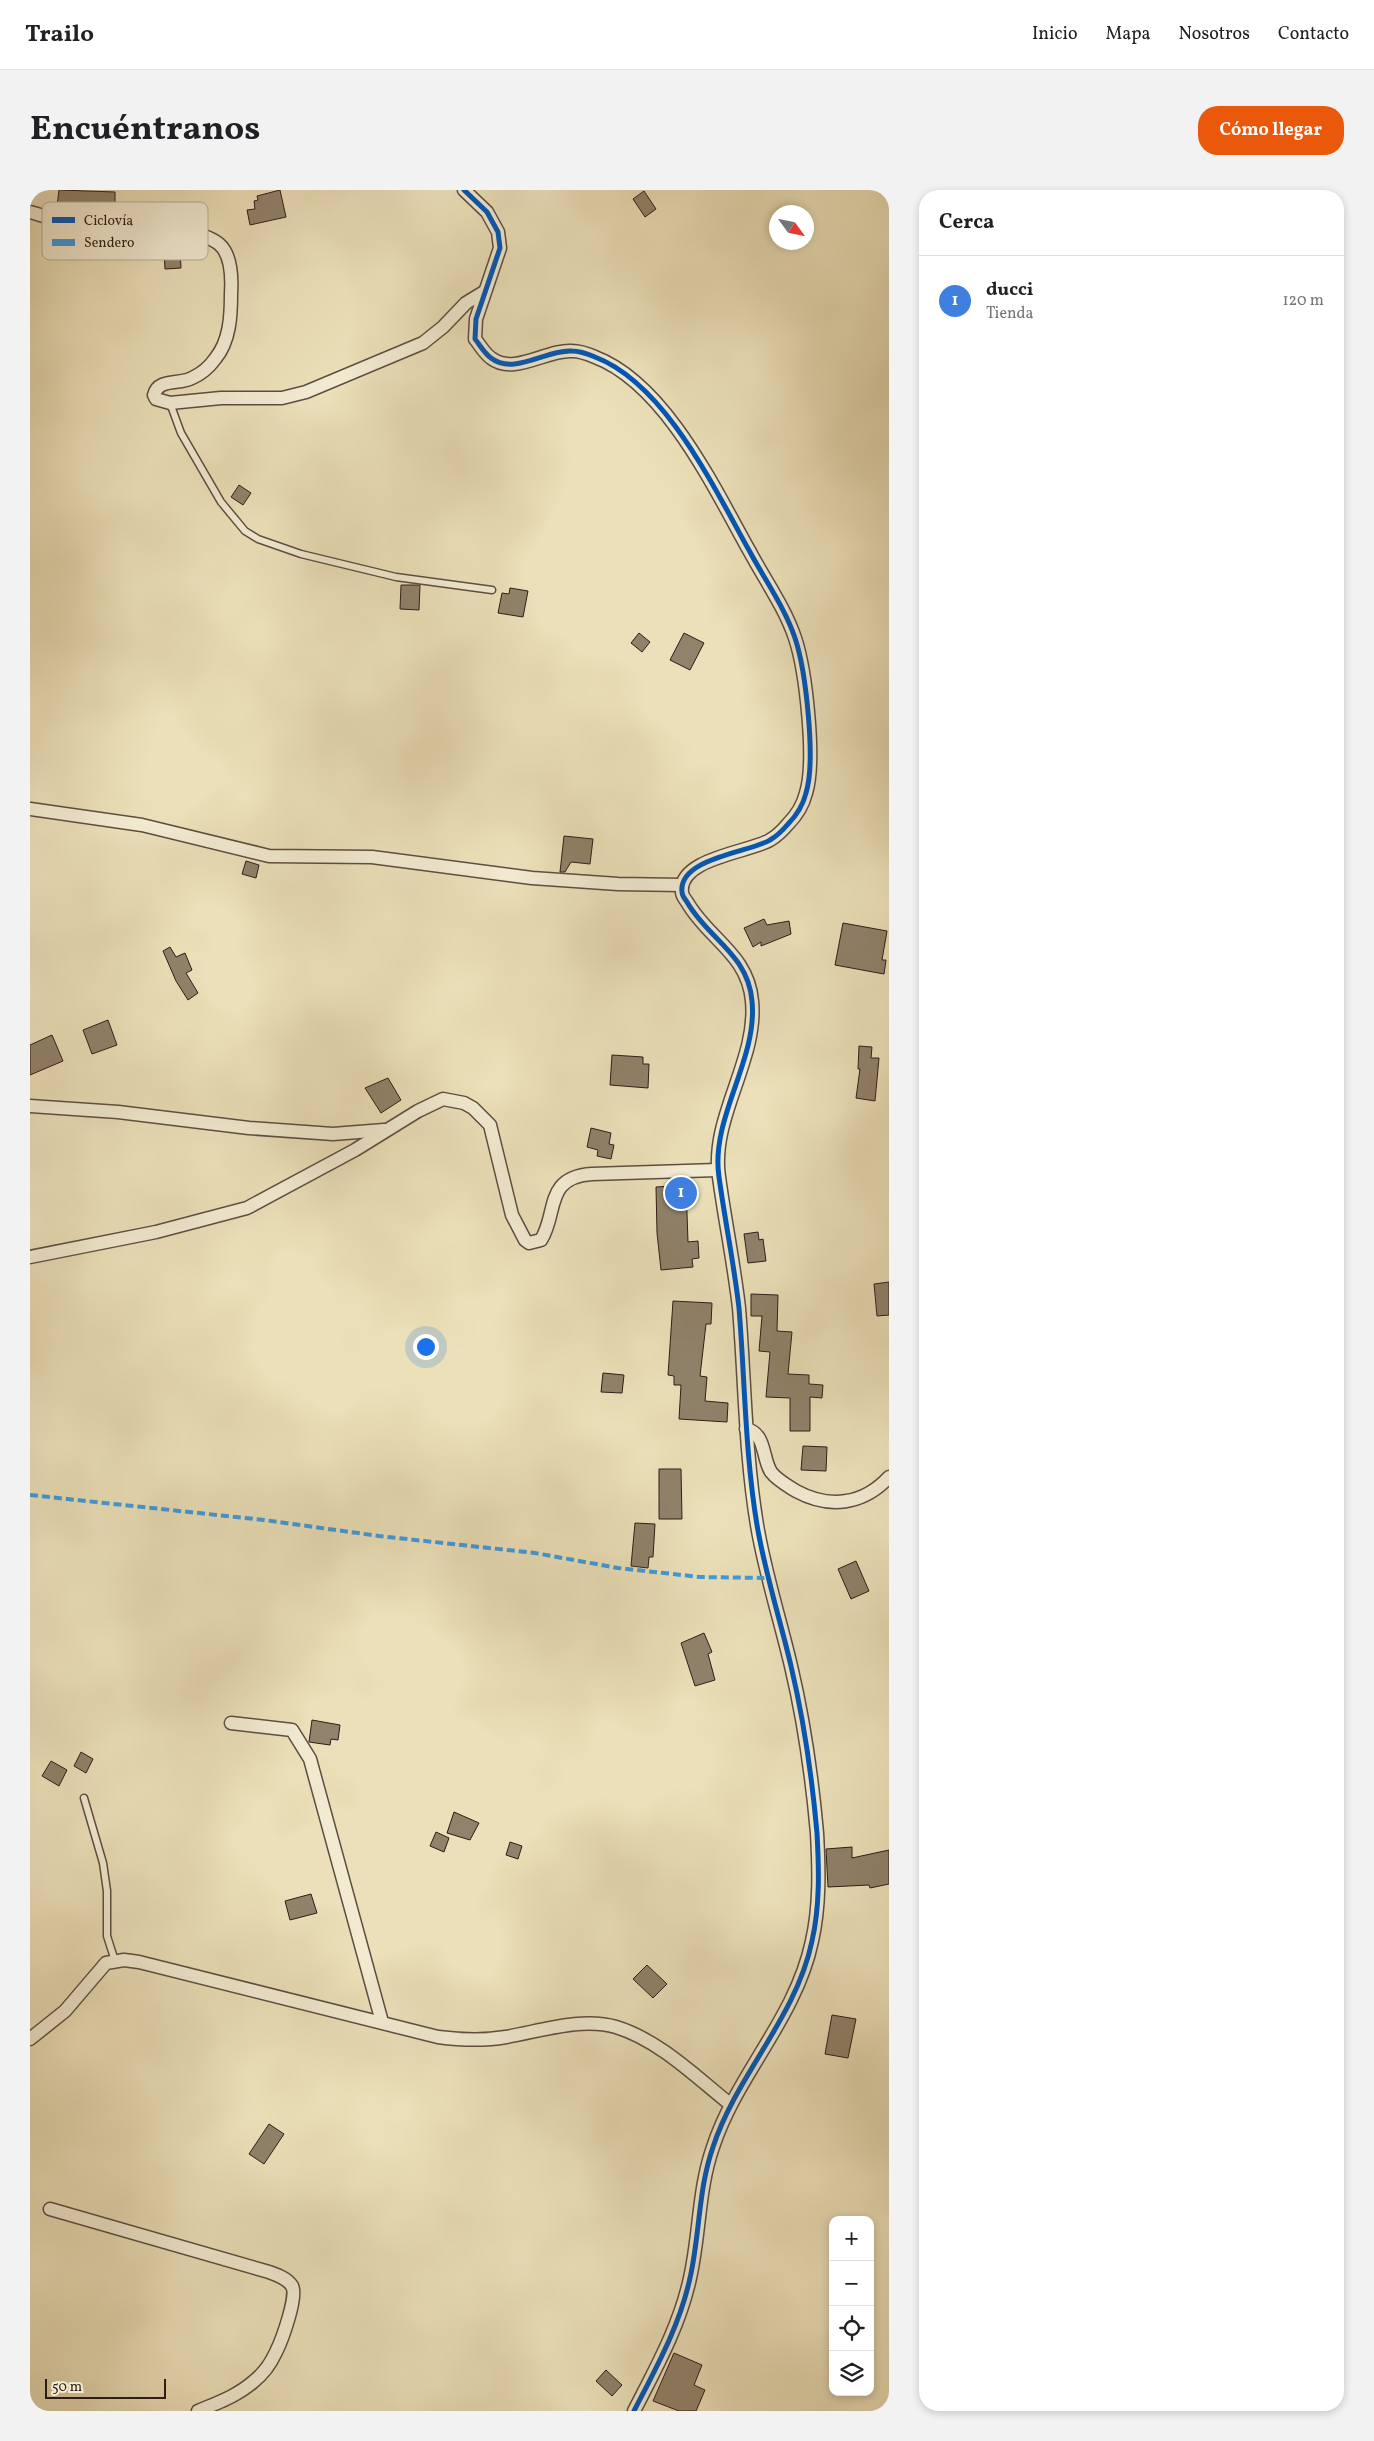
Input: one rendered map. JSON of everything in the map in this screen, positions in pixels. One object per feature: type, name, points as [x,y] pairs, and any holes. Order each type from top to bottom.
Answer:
[{"type":"street","points":[[464,190],[487,212],[498,232],[500,248],[476,319],[475,339],[490,358],[505,364],[535,360],[569,350],[597,357],[621,371],[652,397],[691,449],[777,600],[795,639],[808,722],[811,771],[805,800],[791,821],[769,841],[712,859],[692,871],[682,886],[682,893],[694,914],[725,946],[747,974],[752,1001],[752,1023],[743,1064],[725,1116],[717,1170],[725,1209],[738,1301],[746,1428],[757,1526],[805,1732],[813,1793],[819,1869],[812,1945],[789,2006],[730,2104],[712,2149],[701,2192],[691,2276],[681,2312],[634,2411]]},
{"type":"street","points":[[208,239],[220,244],[226,252],[230,263],[232,287],[227,335],[216,358],[204,370],[191,379],[159,385],[155,390],[154,395],[156,399],[170,403],[221,398],[282,398],[306,392],[423,343],[438,332],[466,303],[484,292]]},
{"type":"street","points":[[30,809],[142,825],[269,856],[372,857],[532,878],[682,886]]},
{"type":"street","points":[[30,1257],[147,1234],[247,1208],[355,1150],[418,1111],[443,1099],[464,1103],[480,1113],[490,1126],[512,1216],[525,1240],[530,1243],[541,1240],[556,1194],[575,1178],[592,1174],[717,1170]]},
{"type":"street","points":[[30,1106],[118,1112],[249,1128],[333,1134],[387,1130]]},
{"type":"street","points":[[746,1428],[754,1432],[760,1439],[771,1472],[790,1488],[813,1499],[838,1504],[851,1501],[874,1490],[889,1477]]},
{"type":"street","points":[[231,1723],[292,1730],[310,1759],[382,2022]]},
{"type":"street","points":[[30,2039],[66,2011],[106,1964],[115,1961],[139,1962],[438,2037],[459,2040],[483,2040],[531,2031],[587,2025],[617,2028],[654,2045],[730,2104]]},
{"type":"street","points":[[50,2209],[269,2272],[286,2280],[292,2286],[295,2296],[276,2352],[266,2368],[253,2382],[227,2399],[198,2411]]},
{"type":"lane","points":[[170,403],[181,433],[221,502],[245,531],[258,539],[301,554],[396,577],[492,590]]},
{"type":"lane","points":[[84,1798],[103,1864],[107,1891],[107,1936],[115,1961]]},
{"type":"building","points":[[59,190],[115,192],[115,202],[58,202]]},
{"type":"building","points":[[280,190],[286,217],[250,225],[247,210],[255,209],[254,201],[258,200],[257,196]]},
{"type":"building","points":[[644,191],[656,209],[645,217],[633,199]]},
{"type":"building","points":[[165,260],[181,260],[181,268],[165,269]]},
{"type":"building","points":[[239,485],[251,493],[243,505],[231,497]]},
{"type":"building","points":[[401,585],[420,585],[419,610],[400,609]]},
{"type":"building","points":[[510,588],[528,591],[523,617],[498,613],[502,593],[509,594]]},
{"type":"building","points":[[639,633],[650,642],[642,652],[631,643]]},
{"type":"building","points":[[684,633],[704,643],[690,670],[670,660]]},
{"type":"building","points":[[564,836],[593,839],[590,864],[571,862],[565,872],[560,872]]},
{"type":"building","points":[[246,861],[259,865],[256,878],[242,874]]},
{"type":"building","points":[[764,919],[767,925],[789,921],[791,934],[761,946],[761,942],[753,947],[744,928]]},
{"type":"building","points":[[843,923],[887,931],[882,960],[886,960],[884,974],[835,965]]},
{"type":"building","points":[[170,947],[176,957],[185,953],[192,970],[186,973],[198,993],[188,1000],[176,981],[163,951]]},
{"type":"building","points":[[108,1020],[117,1045],[92,1054],[83,1030]]},
{"type":"building","points":[[52,1035],[63,1061],[30,1075],[30,1045]]},
{"type":"building","points":[[859,1046],[872,1047],[871,1058],[879,1058],[875,1101],[856,1098],[860,1069],[858,1069]]},
{"type":"building","points":[[612,1055],[643,1057],[643,1064],[649,1064],[648,1088],[610,1085]]},
{"type":"building","points":[[388,1078],[401,1100],[381,1113],[365,1088]]},
{"type":"building","points":[[591,1128],[611,1133],[609,1144],[614,1145],[611,1159],[597,1156],[598,1150],[587,1147]]},
{"type":"building","points":[[686,1185],[688,1242],[698,1241],[699,1258],[692,1259],[693,1267],[661,1270],[657,1233],[656,1187]]},
{"type":"building","points":[[758,1232],[759,1240],[763,1239],[766,1261],[748,1263],[744,1234]]},
{"type":"building","points":[[889,1282],[889,1315],[877,1316],[874,1284]]},
{"type":"building","points":[[751,1294],[778,1295],[777,1331],[792,1332],[788,1374],[809,1375],[809,1384],[823,1385],[822,1398],[810,1397],[810,1431],[790,1431],[790,1398],[766,1397],[770,1352],[759,1351],[762,1316],[751,1316]]},
{"type":"building","points":[[673,1301],[712,1303],[711,1324],[706,1324],[700,1376],[707,1377],[705,1401],[728,1403],[727,1422],[679,1419],[681,1385],[674,1385],[674,1376],[668,1375]]},
{"type":"building","points":[[603,1373],[624,1375],[622,1393],[601,1392]]},
{"type":"building","points":[[803,1446],[827,1447],[826,1471],[801,1470]]},
{"type":"building","points":[[659,1469],[681,1469],[682,1519],[659,1519]]},
{"type":"building","points":[[635,1523],[655,1524],[653,1557],[649,1557],[648,1568],[631,1566]]},
{"type":"building","points":[[856,1561],[869,1591],[851,1599],[838,1569]]},
{"type":"building","points":[[704,1633],[712,1652],[708,1654],[715,1680],[695,1686],[681,1643]]},
{"type":"building","points":[[312,1720],[340,1725],[338,1740],[331,1739],[330,1745],[309,1742]]},
{"type":"building","points":[[81,1752],[93,1759],[86,1773],[74,1766]]},
{"type":"building","points":[[51,1761],[67,1770],[59,1786],[42,1776]]},
{"type":"building","points":[[454,1812],[479,1823],[470,1840],[447,1833]]},
{"type":"building","points":[[436,1832],[449,1838],[444,1852],[430,1846]]},
{"type":"building","points":[[510,1842],[522,1846],[518,1859],[506,1855]]},
{"type":"building","points":[[852,1847],[852,1858],[889,1850],[889,1884],[870,1888],[869,1885],[828,1887],[826,1849]]},
{"type":"building","points":[[311,1894],[317,1913],[290,1920],[285,1901]]},
{"type":"building","points":[[647,1965],[667,1984],[653,1998],[633,1979]]},
{"type":"building","points":[[832,2015],[856,2019],[848,2058],[825,2054]]},
{"type":"building","points":[[269,2124],[284,2134],[264,2164],[249,2154]]},
{"type":"building","points":[[674,2353],[702,2365],[694,2385],[705,2390],[696,2411],[679,2411],[653,2401]]},
{"type":"building","points":[[606,2370],[622,2385],[612,2396],[596,2381]]},
{"type":"marked path","points":[[30,1495],[264,1520],[379,1536],[535,1553],[618,1568],[700,1577],[769,1578]]},
{"type":"cycle path","points":[[464,190],[487,212],[498,232],[500,248],[476,319],[475,339],[491,358],[500,363],[520,363],[562,351],[575,351],[590,355],[621,371],[644,390],[666,414],[704,470],[791,627],[803,672],[810,739],[809,779],[805,797],[791,821],[770,840],[717,858],[691,871],[684,880],[682,895],[696,915],[726,948],[743,971],[749,985],[752,1001],[752,1023],[748,1045],[721,1133],[718,1155],[719,1177],[739,1308],[748,1444],[757,1525],[764,1561],[796,1687],[810,1770],[818,1847],[815,1928],[804,1969],[793,1995],[723,2120],[704,2179],[693,2262],[686,2295],[674,2329],[634,2411]]},
{"type":"place","name":"ducci","points":[[681,1193]]}]
